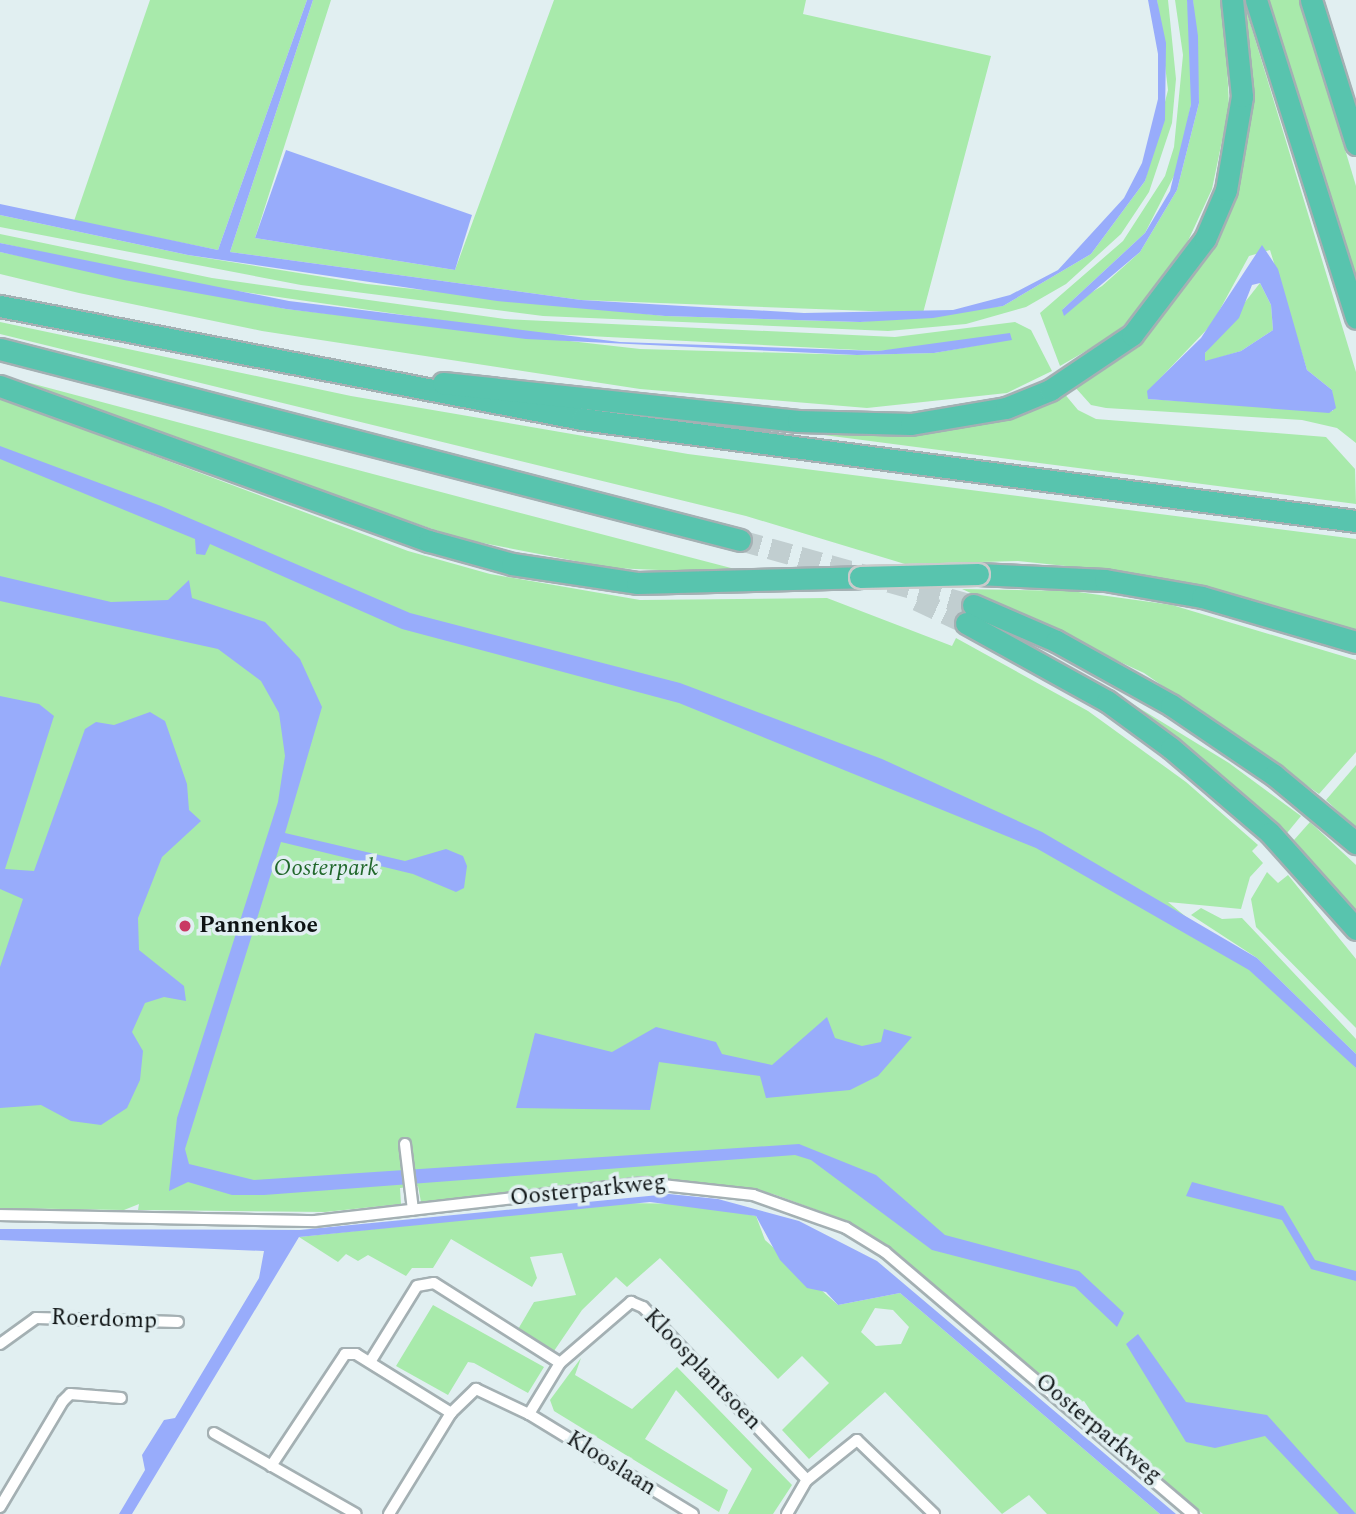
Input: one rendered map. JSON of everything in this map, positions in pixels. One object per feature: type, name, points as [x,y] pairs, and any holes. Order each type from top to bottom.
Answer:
[{"type":"highway","points":[[327,375],[856,423],[963,418],[1050,390],[1076,376],[1132,335],[1166,298],[1210,227],[1226,190],[1242,96],[1232,0]]},
{"type":"highway","points":[[1256,0],[1356,318]]},
{"type":"highway","points":[[1311,0],[1356,144]]},
{"type":"highway","points":[[0,306],[327,375],[595,421],[1349,520]]},
{"type":"highway","points":[[0,349],[740,540]]},
{"type":"highway","points":[[0,386],[441,545],[575,576],[731,584],[978,573],[1105,580],[1202,597],[1356,642]]},
{"type":"highway","points":[[1356,843],[1298,793],[1119,674],[970,614],[1107,701],[1270,833],[1356,929]]},
{"type":"street","points":[[405,1144],[413,1210]]},
{"type":"street","name":"Oosterparkweg","points":[[0,1215],[315,1221],[665,1182],[731,1190],[799,1209],[885,1252],[1193,1514]]},
{"type":"street","points":[[370,1362],[417,1286],[434,1283],[560,1363]]},
{"type":"street","name":"Kloosplantsoen","points":[[529,1414],[560,1363],[622,1305],[643,1307],[807,1480]]},
{"type":"street","name":"Roerdomp","points":[[0,1344],[36,1318],[178,1322]]},
{"type":"street","points":[[271,1466],[339,1359],[356,1354],[451,1413],[389,1514]]},
{"type":"street","name":"Klooslaan","points":[[451,1413],[476,1389],[529,1414],[693,1514]]},
{"type":"street","points":[[0,1507],[63,1401],[70,1394],[121,1398]]},
{"type":"street","points":[[214,1433],[356,1514]]},
{"type":"street","points":[[787,1514],[807,1480],[857,1440],[934,1514]]},
{"type":"green space","points":[[150,0],[307,0],[218,250],[74,221]]},
{"type":"green space","points":[[313,0],[331,0],[255,238],[455,270],[554,0],[806,0],[803,14],[991,56],[923,313],[581,300],[230,252]]},
{"type":"green space","points":[[1157,0],[1168,0],[1176,79],[1172,123],[1149,192],[1121,234],[1066,284],[1026,307],[966,324],[888,331],[543,316],[301,285],[0,227],[0,215],[188,255],[367,284],[665,316],[860,322],[1003,306],[1091,254],[1145,181],[1168,90]]},
{"type":"green space","points":[[1175,0],[1187,0],[1192,32],[1191,104],[1178,168],[1145,233],[1062,310],[1102,286],[1140,252],[1177,190],[1199,103],[1193,0],[1224,0],[1229,107],[1212,189],[1181,256],[1143,307],[1112,336],[1060,366],[1040,313],[1123,241],[1165,176],[1174,147],[1183,55]]},
{"type":"green space","points":[[1267,0],[1300,0],[1356,186],[1356,286]]},
{"type":"green space","points":[[1245,6],[1356,372],[1356,443],[1337,428],[1302,420],[1091,405],[1074,386],[1155,323],[1212,243],[1246,137]],"holes":[[[1270,250],[1307,370],[1332,390],[1333,411],[1148,399],[1148,391],[1212,324],[1249,256]]]},
{"type":"green space","points":[[0,234],[212,278],[505,319],[895,337],[1015,322],[1031,330],[1052,371],[1007,393],[867,408],[640,389],[262,331],[79,293],[0,274],[0,252],[286,309],[640,349],[857,355],[934,353],[1012,339],[878,351],[530,333],[188,284],[0,243]]},
{"type":"green space","points":[[1260,283],[1271,305],[1273,330],[1241,351],[1205,362],[1205,353]]},
{"type":"green space","points":[[0,322],[351,396],[688,454],[1356,539],[1356,638],[1133,573],[1018,561],[905,564],[746,516],[0,334]]},
{"type":"green space","points":[[0,375],[754,574],[612,568],[462,539],[0,382]]},
{"type":"green space","points":[[1063,392],[1078,410],[1096,419],[1326,437],[1355,469],[1356,504],[770,428],[825,431]]},
{"type":"green space","name":"Oosterpark","points":[[0,398],[408,551],[490,574],[640,600],[827,598],[952,646],[956,638],[1088,711],[1186,782],[1258,845],[1252,851],[1263,863],[1250,877],[1241,909],[1168,902],[1306,1016],[1356,1068],[1356,1514],[1203,1514],[1100,1425],[1084,1401],[1076,1404],[896,1255],[836,1217],[773,1194],[648,1177],[421,1202],[418,1186],[400,1188],[401,1204],[325,1212],[138,1210],[139,1204],[124,1210],[0,1208]]},
{"type":"green space","points":[[962,589],[1071,591],[1172,605],[1356,660],[1356,752],[1319,794],[1144,673]]},
{"type":"green space","points":[[1095,681],[1229,763],[1301,816],[1287,833]]},
{"type":"green space","points":[[1356,765],[1356,828],[1326,800]]},
{"type":"green space","points":[[1310,822],[1356,865],[1356,914],[1294,840]]},
{"type":"green space","points":[[1267,872],[1278,883],[1288,875],[1356,959],[1356,1028],[1256,927],[1251,899]]},
{"type":"green space","points":[[1201,908],[1222,919],[1242,918],[1356,1039],[1356,1054],[1257,958],[1191,915]]},
{"type":"green space","points":[[619,1203],[696,1204],[756,1216],[765,1240],[838,1305],[900,1293],[1160,1514],[1047,1514],[1029,1495],[1002,1514],[885,1392],[809,1459],[782,1430],[829,1383],[802,1356],[778,1379],[660,1258],[627,1287],[616,1277],[582,1310],[554,1351],[517,1331],[534,1302],[576,1295],[562,1253],[530,1257],[537,1278],[532,1287],[451,1239],[433,1268],[412,1268],[406,1276],[368,1255],[358,1261],[346,1254],[338,1262],[299,1237]],"holes":[[[875,1308],[893,1310],[909,1327],[901,1344],[876,1346],[861,1332]]]},
{"type":"green space","points":[[433,1305],[544,1367],[528,1393],[474,1363],[468,1362],[448,1395],[396,1366]]},
{"type":"green space","points":[[581,1358],[575,1375],[632,1409],[677,1367],[792,1485],[773,1514],[728,1514],[752,1469],[676,1390],[645,1439],[728,1490],[719,1512],[554,1411],[550,1400]]},
{"type":"water","points":[[307,0],[313,0],[230,252],[581,300],[804,313],[953,310],[1010,295],[1058,270],[1124,198],[1142,163],[1158,99],[1158,54],[1148,0],[1157,0],[1166,43],[1165,120],[1145,181],[1091,254],[1003,306],[933,318],[860,322],[665,316],[497,301],[188,255],[0,215],[0,204],[218,250]]},
{"type":"water","points":[[1187,0],[1193,0],[1198,36],[1199,103],[1177,190],[1140,252],[1064,316],[1062,310],[1145,233],[1170,191],[1191,104]]},
{"type":"water","points":[[286,150],[472,215],[455,270],[255,238]]},
{"type":"water","points":[[0,243],[289,301],[620,342],[878,351],[1010,333],[1012,340],[934,353],[857,355],[526,339],[286,309],[124,280],[0,252]]},
{"type":"water","points":[[1262,245],[1278,269],[1307,370],[1332,390],[1336,408],[1329,413],[1148,399],[1147,391],[1201,338]],"holes":[[[1260,283],[1271,305],[1273,330],[1241,351],[1205,361],[1205,353],[1239,318],[1252,285]]]},
{"type":"water","points":[[0,446],[161,506],[410,613],[680,683],[882,759],[1042,832],[1257,958],[1356,1054],[1356,1068],[1249,970],[1036,848],[679,703],[402,629],[210,544],[205,555],[196,554],[195,539],[0,459]]},
{"type":"water","points":[[0,576],[111,602],[168,600],[189,580],[192,598],[265,622],[300,659],[322,707],[285,833],[405,861],[446,849],[463,856],[467,866],[464,888],[456,892],[413,874],[281,842],[185,1149],[189,1164],[254,1180],[799,1144],[876,1175],[945,1235],[1079,1271],[1124,1313],[1117,1327],[1075,1287],[932,1250],[811,1160],[795,1155],[264,1195],[232,1195],[188,1182],[169,1191],[177,1118],[278,802],[285,756],[279,713],[261,681],[218,649],[0,601]]},
{"type":"water","points":[[0,696],[39,704],[54,716],[5,869],[34,871],[85,729],[96,722],[114,725],[150,712],[165,721],[187,784],[189,810],[201,821],[162,857],[138,918],[139,950],[184,986],[186,1001],[164,997],[145,1003],[132,1032],[143,1051],[140,1080],[127,1108],[101,1125],[71,1121],[41,1105],[0,1108],[0,967],[23,899],[0,889]]},
{"type":"water","points":[[827,1017],[835,1038],[862,1046],[881,1042],[884,1029],[912,1037],[878,1076],[850,1090],[766,1098],[760,1076],[659,1062],[650,1110],[516,1108],[535,1033],[612,1052],[656,1027],[716,1042],[722,1054],[772,1065]]},
{"type":"water","points":[[1192,1182],[1283,1206],[1315,1260],[1356,1271],[1356,1281],[1311,1269],[1282,1220],[1186,1196]]},
{"type":"water","points":[[669,1194],[718,1199],[799,1221],[877,1261],[1176,1514],[1160,1514],[900,1293],[838,1305],[826,1292],[807,1288],[780,1260],[756,1216],[650,1202],[299,1237],[132,1514],[119,1514],[145,1470],[142,1455],[164,1420],[175,1418],[259,1278],[264,1251],[0,1240],[0,1229],[300,1230]]},
{"type":"water","points":[[1138,1334],[1186,1402],[1267,1415],[1356,1514],[1339,1514],[1265,1436],[1215,1448],[1186,1442],[1126,1344]]},
{"type":"tunnel","points":[[740,540],[973,605]]},
{"type":"tunnel","points":[[917,600],[966,623]]},
{"type":"place","name":"Pannenkoe","points":[[185,926]]}]
